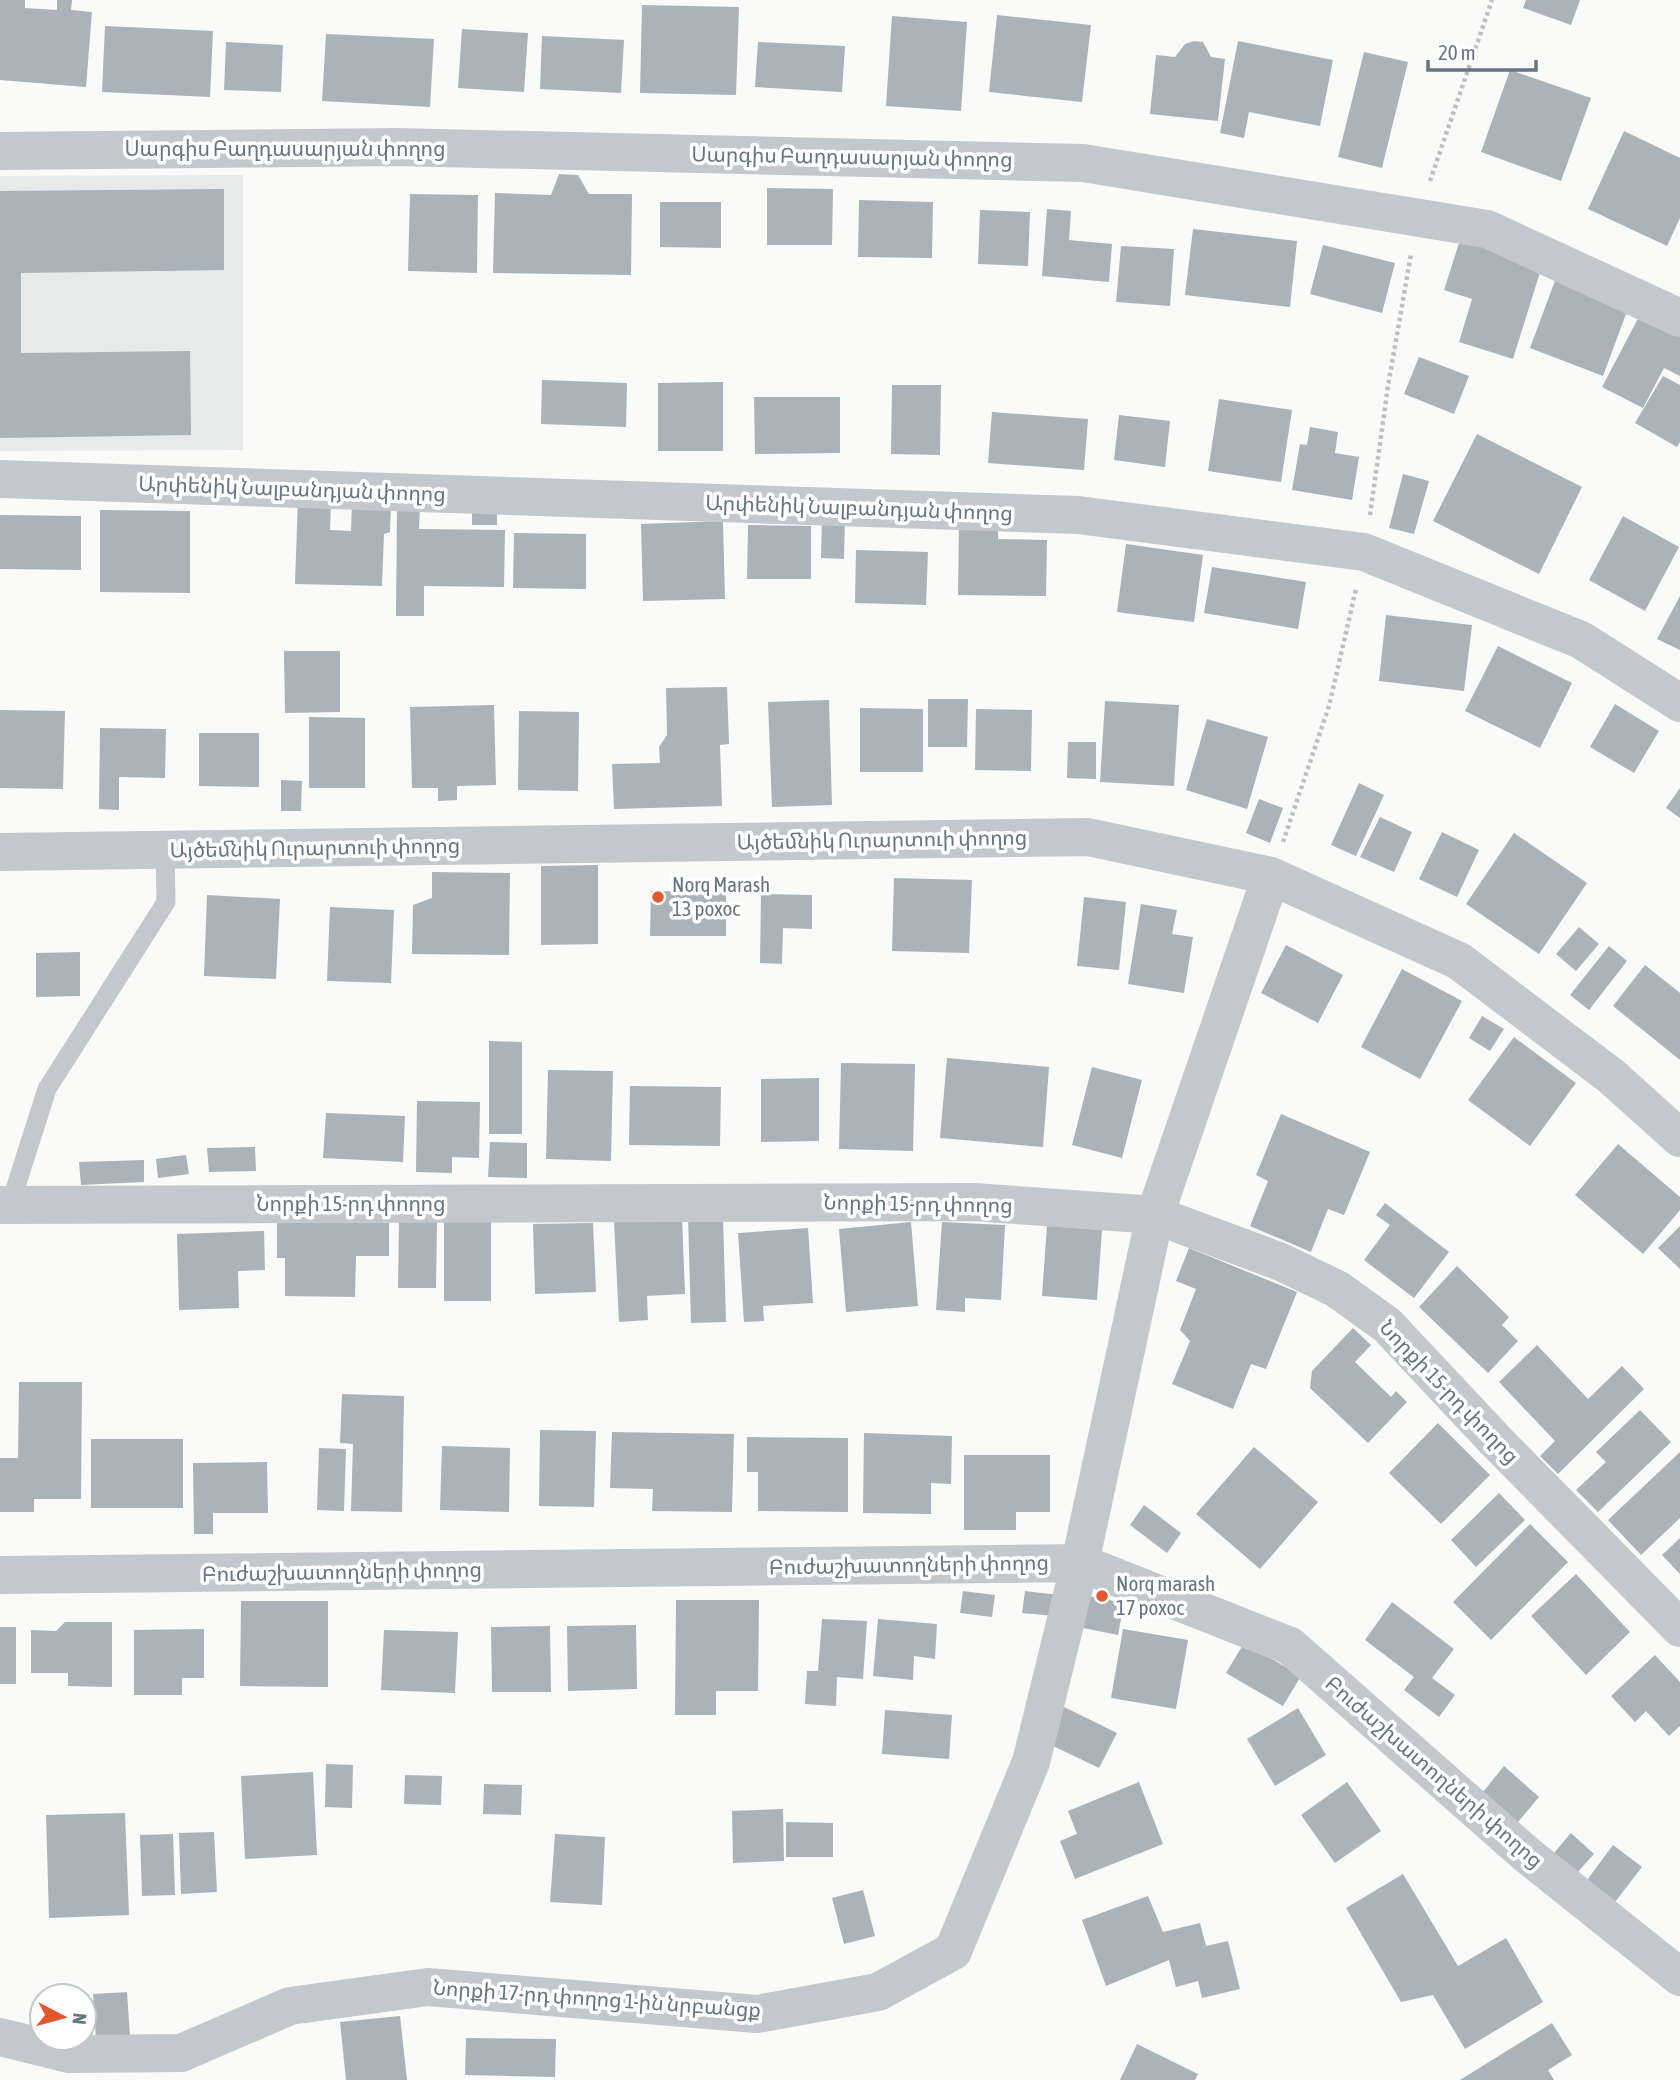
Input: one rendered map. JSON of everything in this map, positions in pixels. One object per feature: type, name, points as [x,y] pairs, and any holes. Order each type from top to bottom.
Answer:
[{"type":"street","name":"Սարգիս Բաղդասարյան փողոց","points":[[0,151],[397,147],[1083,163],[1487,229],[1680,318]]},
{"type":"street","name":"Արփենիկ Նալբանդյան փողոց","points":[[0,479],[1078,515],[1364,552],[1581,640],[1680,703]]},
{"type":"street","name":"Այծեմնիկ Ուրարտուի փողոց","points":[[0,852],[1088,837],[1271,876],[1459,961],[1611,1076],[1680,1138]]},
{"type":"street","name":"Նորքի 17-րդ փողոց 1-ին նրբանցք","points":[[0,2037],[69,2054],[181,2053],[290,2006],[428,1987],[757,2014],[878,1992],[954,1951],[1031,1762],[1080,1563],[1155,1215],[1271,876]]},
{"type":"street","name":"Նորքի 15-րդ փողոց","points":[[5,1205],[974,1202],[1155,1215],[1281,1262],[1337,1289],[1387,1325],[1504,1450],[1680,1628]]},
{"type":"street","name":"Բուժաշխատողների փողոց","points":[[0,1575],[1080,1563],[1290,1646],[1526,1854],[1680,1977]]},
{"type":"lane","points":[[5,1205],[47,1089],[166,902],[165,850]]},
{"type":"path","points":[[1271,876],[1329,706],[1364,552],[1388,386],[1418,218],[1493,0]]},
{"type":"shaded area","points":[[243,175],[243,450],[0,451],[0,176]]},
{"type":"building","points":[[0,0],[25,0],[25,8],[57,10],[57,0],[72,0],[71,10],[92,12],[86,87],[0,80]]},
{"type":"building","points":[[1526,0],[1580,0],[1571,25],[1523,8]]},
{"type":"building","points":[[642,5],[739,7],[736,95],[640,93]]},
{"type":"building","points":[[997,15],[1091,25],[1082,102],[989,92]]},
{"type":"building","points":[[892,16],[967,22],[961,111],[886,106]]},
{"type":"building","points":[[105,26],[213,31],[210,97],[102,92]]},
{"type":"building","points":[[462,29],[528,33],[524,92],[458,88]]},
{"type":"building","points":[[326,34],[434,39],[430,107],[322,101]]},
{"type":"building","points":[[542,36],[624,40],[621,93],[540,89]]},
{"type":"building","points":[[1238,41],[1333,60],[1320,126],[1249,112],[1244,138],[1220,133]]},
{"type":"building","points":[[226,42],[283,45],[281,92],[224,90]]},
{"type":"building","points":[[758,42],[845,46],[842,92],[755,87]]},
{"type":"building","points":[[1203,42],[1211,57],[1225,59],[1218,121],[1150,114],[1156,55],[1175,57],[1185,44]]},
{"type":"building","points":[[1364,52],[1408,62],[1382,168],[1338,157]]},
{"type":"building","points":[[1510,70],[1591,98],[1561,181],[1481,152]]},
{"type":"building","points":[[1624,131],[1680,158],[1680,218],[1667,246],[1588,209]]},
{"type":"building","points":[[559,174],[578,175],[589,194],[632,194],[631,275],[493,273],[495,193],[551,195]]},
{"type":"building","points":[[767,188],[833,189],[832,245],[767,245]]},
{"type":"building","points":[[224,189],[224,270],[21,273],[21,353],[190,351],[191,435],[0,438],[0,191]]},
{"type":"building","points":[[410,194],[478,195],[477,273],[408,271]]},
{"type":"building","points":[[859,200],[933,202],[932,258],[858,257]]},
{"type":"building","points":[[660,202],[721,202],[721,248],[660,247]]},
{"type":"building","points":[[1047,209],[1071,211],[1069,240],[1112,244],[1109,282],[1042,276]]},
{"type":"building","points":[[980,210],[1030,212],[1028,266],[978,264]]},
{"type":"building","points":[[1193,229],[1297,241],[1290,307],[1185,295]]},
{"type":"building","points":[[1460,240],[1542,266],[1513,359],[1459,342],[1472,299],[1444,290]]},
{"type":"building","points":[[1323,245],[1395,263],[1382,313],[1310,294]]},
{"type":"building","points":[[1121,246],[1174,249],[1170,306],[1116,302]]},
{"type":"building","points":[[1556,278],[1629,306],[1603,376],[1530,348]]},
{"type":"building","points":[[1643,309],[1680,328],[1680,376],[1664,368],[1643,408],[1602,387]]},
{"type":"building","points":[[1419,357],[1469,376],[1454,414],[1404,394]]},
{"type":"building","points":[[1663,376],[1680,385],[1680,442],[1677,447],[1635,423]]},
{"type":"building","points":[[542,380],[627,383],[626,427],[541,424]]},
{"type":"building","points":[[723,382],[723,451],[658,451],[658,383]]},
{"type":"building","points":[[892,385],[941,385],[940,455],[891,454]]},
{"type":"building","points":[[754,397],[840,397],[840,453],[755,454]]},
{"type":"building","points":[[1219,399],[1292,410],[1281,482],[1208,471]]},
{"type":"building","points":[[992,412],[1088,419],[1084,470],[988,463]]},
{"type":"building","points":[[1119,415],[1170,421],[1165,467],[1114,460]]},
{"type":"building","points":[[1310,427],[1338,432],[1335,453],[1359,457],[1352,500],[1292,490],[1300,444],[1307,445]]},
{"type":"building","points":[[1477,434],[1582,487],[1539,574],[1433,521]]},
{"type":"building","points":[[1403,474],[1429,481],[1414,534],[1389,528]]},
{"type":"building","points":[[298,499],[331,500],[330,530],[351,531],[352,503],[391,504],[390,532],[384,534],[382,586],[295,584]]},
{"type":"building","points":[[397,506],[420,507],[419,529],[505,530],[504,587],[424,586],[424,616],[396,616]]},
{"type":"building","points":[[472,506],[497,506],[497,525],[472,525]]},
{"type":"building","points":[[100,510],[190,511],[190,593],[100,592]]},
{"type":"building","points":[[0,515],[81,516],[81,570],[0,569]]},
{"type":"building","points":[[1623,516],[1679,547],[1645,611],[1589,580]]},
{"type":"building","points":[[822,517],[845,517],[844,559],[821,558]]},
{"type":"building","points":[[723,521],[725,599],[643,601],[641,524]]},
{"type":"building","points":[[959,521],[998,522],[998,539],[1047,540],[1046,596],[958,595]]},
{"type":"building","points":[[748,525],[811,526],[811,579],[747,579]]},
{"type":"building","points":[[514,533],[586,534],[586,589],[513,588]]},
{"type":"building","points":[[1126,544],[1203,555],[1194,622],[1117,612]]},
{"type":"building","points":[[856,550],[928,552],[926,605],[855,603]]},
{"type":"building","points":[[1212,567],[1306,582],[1298,629],[1204,613]]},
{"type":"building","points":[[1680,596],[1680,650],[1657,639]]},
{"type":"building","points":[[1386,615],[1472,625],[1464,691],[1379,681]]},
{"type":"building","points":[[1498,646],[1572,683],[1540,748],[1465,711]]},
{"type":"building","points":[[284,651],[340,651],[340,712],[285,713]]},
{"type":"building","points":[[727,687],[729,744],[720,745],[722,806],[614,809],[612,764],[660,763],[659,747],[667,735],[666,688]]},
{"type":"building","points":[[928,699],[968,699],[967,747],[928,747]]},
{"type":"building","points":[[829,700],[832,805],[772,807],[768,702]]},
{"type":"building","points":[[1105,701],[1179,705],[1174,786],[1100,782]]},
{"type":"building","points":[[1615,704],[1659,731],[1634,773],[1590,747]]},
{"type":"building","points":[[494,705],[496,785],[457,786],[457,800],[438,801],[438,788],[412,788],[410,707]]},
{"type":"building","points":[[860,708],[923,709],[923,772],[860,772]]},
{"type":"building","points":[[976,709],[1032,710],[1031,771],[975,770]]},
{"type":"building","points":[[0,710],[65,711],[63,789],[0,788]]},
{"type":"building","points":[[519,711],[579,712],[578,791],[518,790]]},
{"type":"building","points":[[309,717],[365,718],[365,788],[309,788]]},
{"type":"building","points":[[1207,719],[1268,737],[1247,809],[1186,790]]},
{"type":"building","points":[[100,728],[166,729],[165,778],[119,777],[119,810],[99,809]]},
{"type":"building","points":[[199,733],[259,733],[259,787],[199,786]]},
{"type":"building","points":[[1068,742],[1096,742],[1096,779],[1067,778]]},
{"type":"building","points":[[281,780],[302,781],[301,811],[281,811]]},
{"type":"building","points":[[1359,783],[1384,795],[1356,856],[1331,845]]},
{"type":"building","points":[[1680,788],[1680,818],[1666,808]]},
{"type":"building","points":[[1259,799],[1283,808],[1270,843],[1246,833]]},
{"type":"building","points":[[1380,817],[1412,832],[1394,872],[1360,857]]},
{"type":"building","points":[[1442,832],[1479,850],[1457,897],[1419,879]]},
{"type":"building","points":[[1514,833],[1587,883],[1539,954],[1466,904]]},
{"type":"building","points":[[598,865],[598,944],[541,945],[541,866]]},
{"type":"building","points":[[432,872],[510,873],[509,955],[412,954],[413,905],[432,898]]},
{"type":"building","points":[[894,878],[972,880],[969,953],[892,951]]},
{"type":"building","points":[[651,891],[726,892],[726,936],[650,936]]},
{"type":"building","points":[[761,894],[812,895],[812,929],[783,928],[782,964],[760,963]]},
{"type":"building","points":[[207,895],[280,899],[276,979],[204,976]]},
{"type":"building","points":[[1084,897],[1126,902],[1119,970],[1077,966]]},
{"type":"building","points":[[1141,904],[1177,910],[1172,934],[1193,937],[1184,993],[1128,984]]},
{"type":"building","points":[[330,907],[394,910],[391,983],[327,981]]},
{"type":"building","points":[[1579,927],[1599,944],[1576,971],[1556,954]]},
{"type":"building","points":[[1286,945],[1343,975],[1318,1023],[1261,993]]},
{"type":"building","points":[[1609,946],[1627,961],[1589,1010],[1570,995]]},
{"type":"building","points":[[80,952],[80,996],[36,997],[36,953]]},
{"type":"building","points":[[1645,965],[1680,993],[1680,1060],[1613,1006]]},
{"type":"building","points":[[1402,969],[1462,1001],[1420,1079],[1361,1047]]},
{"type":"building","points":[[1482,1016],[1504,1029],[1490,1051],[1469,1038]]},
{"type":"building","points":[[1514,1037],[1576,1083],[1530,1146],[1468,1100]]},
{"type":"building","points":[[489,1041],[522,1042],[522,1134],[489,1134]]},
{"type":"building","points":[[947,1058],[1049,1067],[1043,1147],[940,1138]]},
{"type":"building","points":[[841,1063],[915,1064],[913,1151],[839,1149]]},
{"type":"building","points":[[1092,1067],[1142,1080],[1122,1158],[1072,1145]]},
{"type":"building","points":[[548,1070],[613,1071],[611,1161],[546,1159]]},
{"type":"building","points":[[819,1078],[819,1141],[761,1142],[761,1079]]},
{"type":"building","points":[[630,1086],[721,1087],[720,1146],[629,1145]]},
{"type":"building","points":[[417,1101],[480,1102],[479,1158],[452,1157],[452,1173],[416,1172]]},
{"type":"building","points":[[326,1113],[405,1116],[403,1162],[323,1158]]},
{"type":"building","points":[[1281,1114],[1370,1152],[1344,1215],[1328,1209],[1311,1252],[1250,1226],[1268,1181],[1256,1175]]},
{"type":"building","points":[[490,1142],[527,1143],[527,1178],[488,1177]]},
{"type":"building","points":[[1618,1144],[1680,1197],[1680,1210],[1643,1254],[1575,1195]]},
{"type":"building","points":[[255,1147],[256,1171],[209,1172],[207,1148]]},
{"type":"building","points":[[186,1155],[189,1174],[158,1178],[156,1159]]},
{"type":"building","points":[[144,1160],[144,1182],[81,1185],[79,1162]]},
{"type":"building","points":[[1385,1203],[1449,1252],[1414,1298],[1364,1260],[1390,1225],[1376,1215]]},
{"type":"building","points":[[723,1215],[726,1322],[691,1323],[688,1216]]},
{"type":"building","points":[[682,1217],[685,1294],[647,1296],[648,1320],[619,1322],[614,1221]]},
{"type":"building","points":[[444,1220],[491,1220],[491,1301],[444,1301]]},
{"type":"building","points":[[277,1221],[389,1223],[389,1256],[356,1256],[355,1297],[285,1296],[285,1258],[277,1258]]},
{"type":"building","points":[[399,1221],[437,1222],[436,1288],[398,1288]]},
{"type":"building","points":[[911,1222],[918,1306],[846,1312],[839,1229]]},
{"type":"building","points":[[942,1222],[1005,1225],[1001,1300],[965,1298],[965,1312],[936,1310]]},
{"type":"building","points":[[593,1223],[596,1292],[535,1294],[533,1224]]},
{"type":"building","points":[[1047,1226],[1102,1230],[1097,1300],[1042,1296]]},
{"type":"building","points":[[1680,1226],[1680,1269],[1658,1248]]},
{"type":"building","points":[[808,1228],[813,1303],[763,1306],[764,1321],[744,1322],[738,1233]]},
{"type":"building","points":[[264,1231],[265,1270],[238,1271],[239,1308],[179,1310],[177,1234]]},
{"type":"building","points":[[1189,1248],[1297,1292],[1266,1369],[1251,1364],[1233,1409],[1172,1384],[1190,1341],[1180,1330],[1196,1289],[1176,1281]]},
{"type":"building","points":[[1457,1266],[1509,1317],[1502,1325],[1518,1341],[1488,1373],[1419,1307]]},
{"type":"building","points":[[1353,1328],[1371,1345],[1355,1362],[1391,1397],[1396,1391],[1407,1402],[1368,1443],[1310,1388],[1312,1371]]},
{"type":"building","points":[[1537,1345],[1588,1399],[1622,1366],[1644,1389],[1558,1474],[1540,1456],[1555,1441],[1499,1382]]},
{"type":"building","points":[[19,1382],[82,1382],[81,1499],[34,1499],[34,1512],[0,1512],[0,1458],[18,1458]]},
{"type":"building","points":[[342,1394],[404,1396],[402,1512],[351,1511],[353,1444],[340,1443]]},
{"type":"building","points":[[1640,1410],[1671,1442],[1598,1512],[1576,1490],[1606,1462],[1596,1452]]},
{"type":"building","points":[[1438,1423],[1490,1475],[1441,1524],[1389,1473]]},
{"type":"building","points":[[540,1430],[596,1431],[594,1507],[539,1506]]},
{"type":"building","points":[[612,1432],[734,1434],[732,1512],[652,1511],[653,1489],[610,1488]]},
{"type":"building","points":[[864,1433],[952,1436],[951,1484],[931,1483],[931,1514],[863,1513]]},
{"type":"building","points":[[747,1437],[848,1438],[848,1512],[758,1511],[758,1472],[747,1472]]},
{"type":"building","points":[[91,1439],[183,1439],[183,1508],[91,1508]]},
{"type":"building","points":[[442,1446],[510,1448],[509,1512],[440,1510]]},
{"type":"building","points":[[1254,1447],[1318,1502],[1260,1569],[1196,1514]]},
{"type":"building","points":[[319,1448],[346,1449],[344,1511],[317,1510]]},
{"type":"building","points":[[1680,1452],[1680,1518],[1641,1555],[1608,1520]]},
{"type":"building","points":[[964,1455],[1050,1455],[1050,1512],[1016,1512],[1016,1530],[964,1530]]},
{"type":"building","points":[[267,1462],[268,1513],[213,1513],[213,1534],[194,1534],[193,1463]]},
{"type":"building","points":[[1499,1493],[1525,1520],[1476,1567],[1451,1540]]},
{"type":"building","points":[[1144,1505],[1181,1533],[1167,1553],[1130,1525]]},
{"type":"building","points":[[1530,1524],[1568,1562],[1491,1640],[1453,1602]]},
{"type":"building","points":[[1680,1538],[1680,1574],[1662,1555]]},
{"type":"building","points":[[1576,1574],[1630,1632],[1586,1675],[1531,1616]]},
{"type":"building","points":[[963,1591],[995,1595],[992,1617],[960,1613]]},
{"type":"building","points":[[1025,1591],[1059,1595],[1056,1616],[1022,1613]]},
{"type":"building","points":[[1089,1596],[1124,1603],[1118,1635],[1083,1628]]},
{"type":"building","points":[[676,1600],[759,1600],[758,1691],[716,1691],[716,1715],[675,1715]]},
{"type":"building","points":[[241,1601],[328,1601],[328,1687],[240,1686]]},
{"type":"building","points":[[1392,1602],[1454,1649],[1432,1678],[1455,1695],[1439,1717],[1404,1690],[1414,1677],[1365,1640]]},
{"type":"building","points":[[822,1619],[867,1621],[863,1679],[837,1677],[836,1706],[805,1704],[807,1671],[818,1671]]},
{"type":"building","points":[[878,1619],[937,1624],[935,1659],[914,1656],[913,1680],[873,1676]]},
{"type":"building","points":[[65,1622],[112,1622],[112,1687],[68,1686],[68,1673],[31,1673],[31,1630],[56,1631]]},
{"type":"building","points":[[636,1625],[637,1689],[568,1691],[567,1626]]},
{"type":"building","points":[[550,1626],[551,1692],[492,1692],[491,1627]]},
{"type":"building","points":[[0,1627],[16,1627],[16,1684],[0,1684]]},
{"type":"building","points":[[204,1629],[204,1678],[182,1678],[182,1695],[134,1695],[134,1630]]},
{"type":"building","points":[[1123,1629],[1188,1640],[1176,1709],[1111,1698]]},
{"type":"building","points":[[384,1630],[458,1632],[455,1693],[381,1690]]},
{"type":"building","points":[[1244,1643],[1301,1676],[1283,1706],[1226,1673]]},
{"type":"building","points":[[1655,1655],[1680,1682],[1680,1726],[1669,1736],[1646,1711],[1635,1722],[1611,1696]]},
{"type":"building","points":[[1064,1707],[1117,1733],[1099,1768],[1047,1743]]},
{"type":"building","points":[[1298,1708],[1326,1755],[1275,1786],[1247,1739]]},
{"type":"building","points":[[885,1710],[952,1715],[949,1759],[882,1754]]},
{"type":"building","points":[[326,1764],[353,1765],[352,1808],[325,1807]]},
{"type":"building","points":[[1504,1766],[1539,1797],[1518,1822],[1483,1792]]},
{"type":"building","points":[[313,1772],[317,1855],[245,1859],[241,1776]]},
{"type":"building","points":[[405,1775],[442,1776],[441,1805],[404,1804]]},
{"type":"building","points":[[1139,1782],[1163,1844],[1075,1879],[1060,1841],[1077,1834],[1068,1811]]},
{"type":"building","points":[[1347,1782],[1381,1831],[1335,1863],[1301,1815]]},
{"type":"building","points":[[484,1784],[522,1785],[521,1815],[483,1814]]},
{"type":"building","points":[[783,1809],[784,1861],[733,1863],[732,1811]]},
{"type":"building","points":[[125,1813],[129,1915],[49,1918],[46,1815]]},
{"type":"building","points":[[786,1822],[833,1823],[833,1857],[786,1857]]},
{"type":"building","points":[[214,1832],[217,1892],[181,1894],[179,1833]]},
{"type":"building","points":[[1571,1833],[1594,1854],[1576,1874],[1553,1854]]},
{"type":"building","points":[[173,1834],[175,1895],[142,1896],[140,1835]]},
{"type":"building","points":[[555,1834],[605,1837],[602,1905],[550,1902]]},
{"type":"building","points":[[1613,1845],[1642,1867],[1615,1902],[1587,1880]]},
{"type":"building","points":[[1403,1874],[1458,1966],[1506,1938],[1543,2002],[1465,2049],[1433,1995],[1401,2002],[1346,1908]]},
{"type":"building","points":[[863,1890],[875,1936],[844,1944],[832,1898]]},
{"type":"building","points":[[1148,1896],[1163,1932],[1200,1923],[1206,1946],[1228,1941],[1240,1989],[1202,1998],[1198,1981],[1176,1987],[1169,1960],[1106,1986],[1082,1920]]},
{"type":"building","points":[[127,1992],[130,2037],[98,2039],[98,1994]]},
{"type":"building","points":[[400,2016],[407,2080],[346,2080],[340,2022]]},
{"type":"building","points":[[1552,2023],[1572,2055],[1548,2070],[1554,2080],[1460,2080]]},
{"type":"building","points":[[466,2038],[556,2039],[555,2077],[465,2075]]},
{"type":"building","points":[[1137,2044],[1198,2074],[1195,2080],[1120,2080]]},
{"type":"place","name":"Norq Marash 13 poxoc","points":[[658,897]]},
{"type":"place","name":"Norq marash 17 poxoc","points":[[1102,1596]]}]
